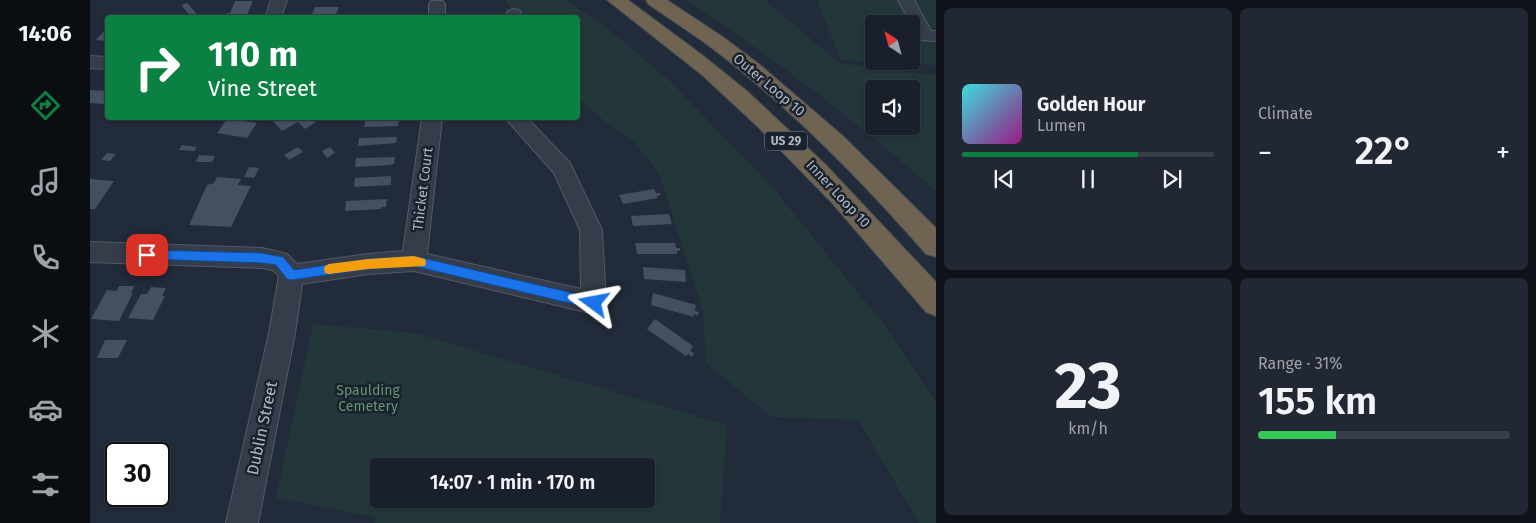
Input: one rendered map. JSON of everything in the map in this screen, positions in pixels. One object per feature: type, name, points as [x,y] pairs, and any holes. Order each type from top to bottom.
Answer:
[{"type":"highway","name":"Inner Loop 10","points":[[616,0],[740,96],[810,164],[893,252],[936,303]]},
{"type":"highway","name":"Outer Loop 10","points":[[655,0],[724,47],[762,78],[834,142],[916,222],[936,246]]},
{"type":"street","points":[[274,15],[279,0]]},
{"type":"street","points":[[906,0],[926,36],[936,36]]},
{"type":"street","points":[[90,62],[105,63]]},
{"type":"street","name":"Thicket Court","points":[[414,261],[432,120]]},
{"type":"street","points":[[90,252],[262,258],[279,261],[291,275],[368,264],[414,261],[594,303],[591,230],[562,169],[527,128],[517,120]]},
{"type":"street","name":"Dublin Street","points":[[242,523],[282,333],[291,275]]},
{"type":"green space","points":[[506,0],[566,0],[612,32],[671,82],[773,188],[890,332],[936,403],[936,523],[919,523],[858,420],[772,417],[706,363],[703,311],[658,171],[636,144],[580,100],[580,15],[514,15]]},
{"type":"green space","points":[[686,0],[765,0],[839,63],[865,66],[865,70],[896,70],[936,75],[936,191],[870,135],[920,135],[920,80],[865,80],[865,131],[751,44]]},
{"type":"green space","points":[[817,0],[936,0],[936,65],[920,64],[920,15],[865,15],[865,61],[841,60]]},
{"type":"green space","name":"Spaulding Cemetery","points":[[313,324],[415,333],[727,425],[720,523],[374,523],[375,517],[276,498]]},
{"type":"building","points":[[235,1],[253,1],[247,15],[226,15],[230,13]]},
{"type":"building","points":[[187,3],[198,15],[189,15],[181,5]]},
{"type":"building","points":[[315,7],[339,7],[336,14],[333,15],[309,15],[312,14]]},
{"type":"building","points":[[105,30],[105,41],[96,40]]},
{"type":"building","points":[[90,90],[105,91],[104,104],[90,103]]},
{"type":"building","points":[[226,120],[257,123],[247,138],[217,133]]},
{"type":"building","points":[[272,120],[314,120],[316,122],[305,129],[298,122],[282,131]]},
{"type":"building","points":[[366,120],[399,120],[398,126],[364,127]]},
{"type":"building","points":[[397,137],[396,143],[358,146],[359,138]]},
{"type":"building","points":[[182,145],[197,147],[194,151],[179,150]]},
{"type":"building","points":[[298,147],[303,152],[289,160],[284,155]]},
{"type":"building","points":[[330,147],[335,153],[327,158],[322,151]]},
{"type":"building","points":[[107,153],[116,154],[110,161],[101,160]]},
{"type":"building","points":[[199,155],[215,156],[212,162],[196,162]]},
{"type":"building","points":[[395,157],[394,164],[355,167],[356,158]]},
{"type":"building","points":[[249,167],[259,168],[254,178],[244,177]]},
{"type":"building","points":[[391,176],[391,185],[354,187],[355,178]]},
{"type":"building","points":[[217,177],[241,179],[238,185],[251,186],[231,227],[189,225],[207,185],[214,183]]},
{"type":"building","points":[[90,179],[114,181],[95,209],[90,209]]},
{"type":"building","points":[[654,189],[656,193],[661,195],[657,196],[658,198],[623,204],[619,195]]},
{"type":"building","points":[[387,199],[386,207],[381,207],[381,209],[345,211],[346,201]]},
{"type":"building","points":[[669,214],[672,224],[633,226],[631,216]]},
{"type":"building","points":[[635,243],[675,243],[676,248],[680,248],[680,251],[677,251],[677,254],[637,254]]},
{"type":"building","points":[[643,267],[685,270],[686,282],[644,279]]},
{"type":"building","points":[[119,286],[134,286],[131,293],[133,293],[119,321],[91,319],[107,290],[116,291]]},
{"type":"building","points":[[151,287],[166,288],[162,296],[165,296],[153,320],[128,318],[141,294],[147,294]]},
{"type":"building","points":[[653,293],[696,305],[695,311],[699,312],[698,316],[694,314],[694,317],[651,305]]},
{"type":"building","points":[[655,319],[693,346],[690,351],[694,353],[692,357],[688,354],[686,356],[647,329]]},
{"type":"building","points":[[105,340],[127,340],[118,358],[97,358]]},
{"type":"slow traffic","points":[[329,269],[414,261],[421,263]]},
{"type":"route","points":[[147,255],[262,258],[279,261],[291,275],[368,264],[414,261],[594,303]]}]
